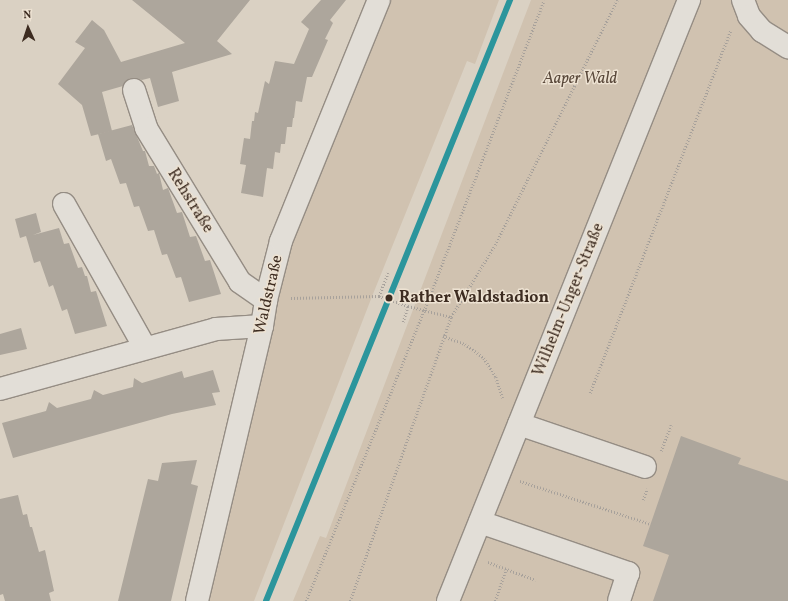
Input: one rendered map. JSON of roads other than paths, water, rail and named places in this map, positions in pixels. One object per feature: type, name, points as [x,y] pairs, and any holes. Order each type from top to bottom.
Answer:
[{"type":"street","name":"Waldstraße","points":[[198,601],[262,326],[275,299],[281,242],[379,0]]},
{"type":"street","name":"Wilhelm-Unger-Straße","points":[[448,601],[689,0]]},
{"type":"street","points":[[743,0],[749,16],[762,31],[788,47]]},
{"type":"street","name":"Rehstraße","points":[[134,90],[146,128],[240,282],[275,299]]},
{"type":"street","points":[[64,204],[145,348]]},
{"type":"street","points":[[0,389],[216,329],[262,326]]},
{"type":"street","points":[[519,424],[645,467]]},
{"type":"street","points":[[480,522],[628,573],[619,601]]},
{"type":"place","name":"Rather Waldstadion","points":[[389,298]]},
{"type":"park label","name":"Aaper Wald","points":[[580,79]]}]
